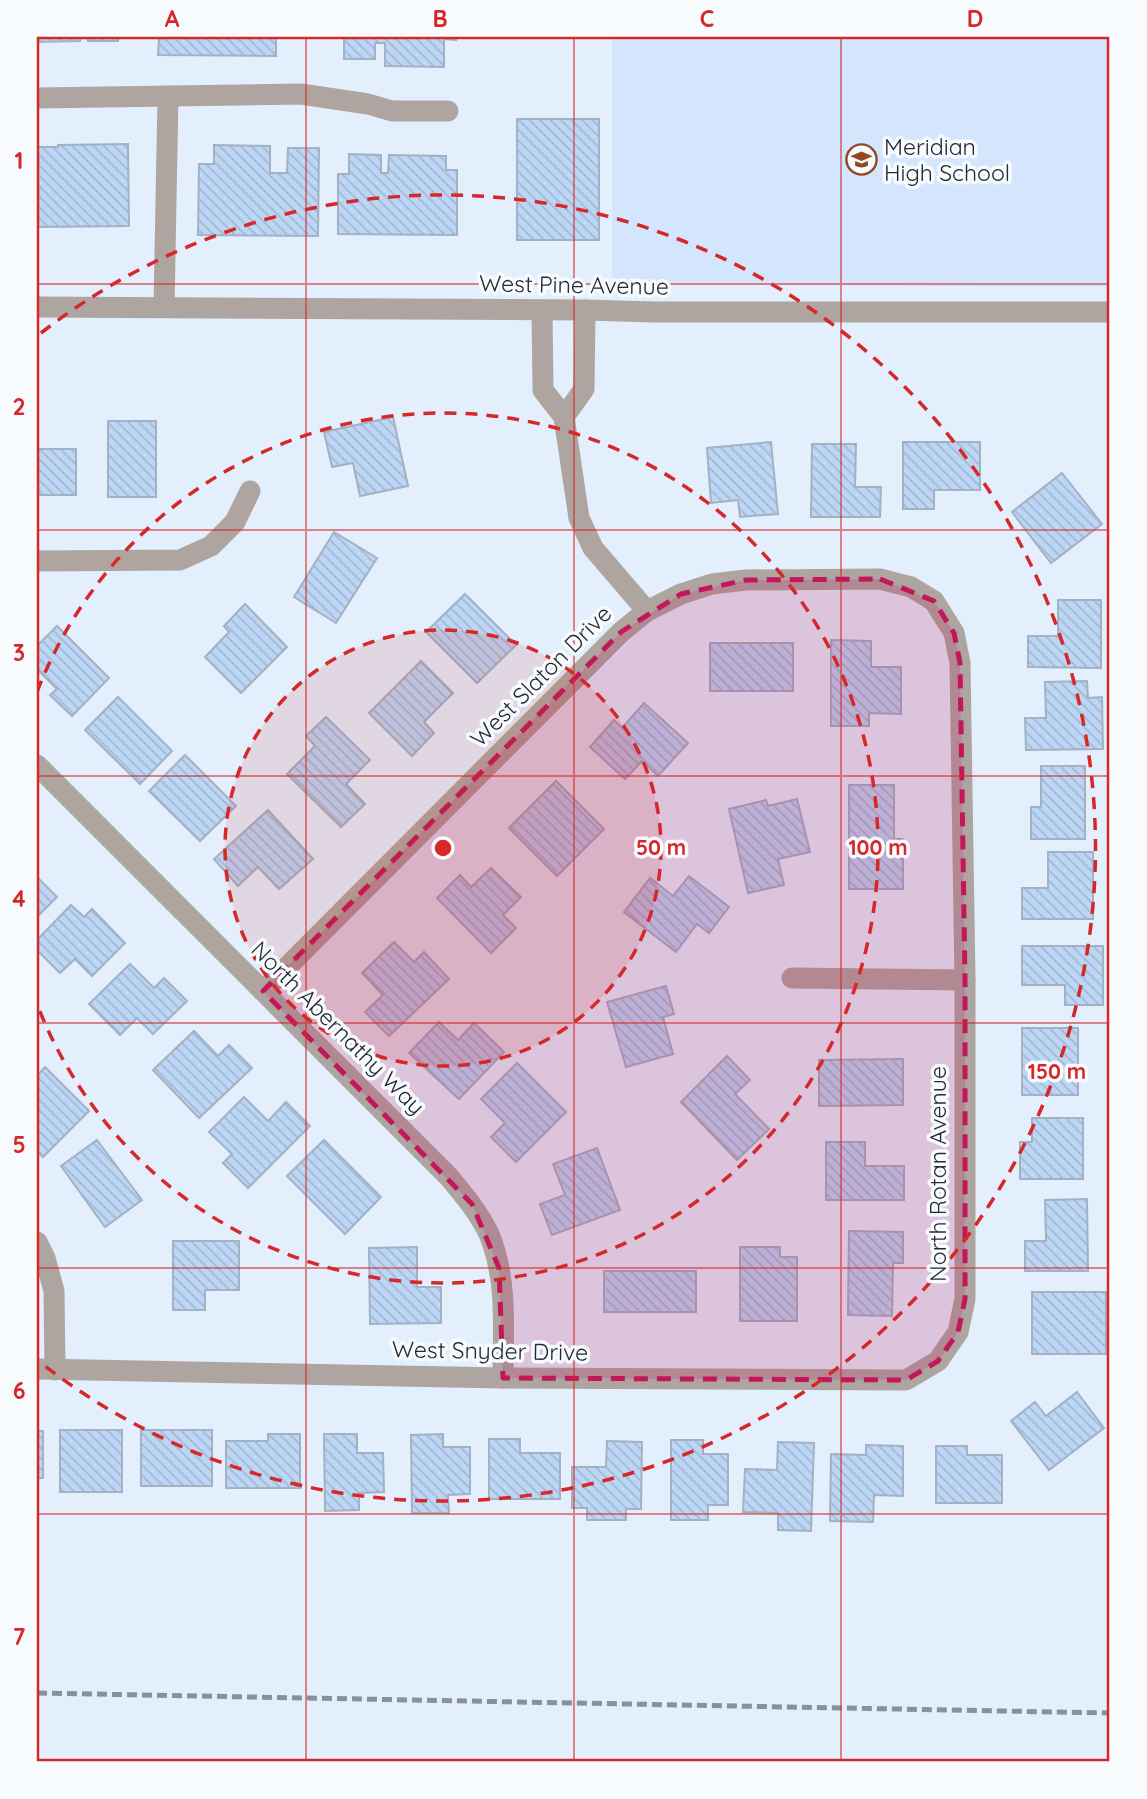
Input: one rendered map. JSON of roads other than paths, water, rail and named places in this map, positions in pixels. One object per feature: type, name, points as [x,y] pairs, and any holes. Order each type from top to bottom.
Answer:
[{"type":"street","points":[[37,98],[301,94],[368,104],[391,111],[448,111]]},
{"type":"street","points":[[164,307],[168,96]]},
{"type":"street","name":"West Pine Avenue","points":[[37,307],[655,312],[1110,312]]},
{"type":"street","points":[[542,310],[543,390],[564,417],[579,518],[593,548],[647,611]]},
{"type":"street","points":[[564,417],[584,389],[585,310]]},
{"type":"street","points":[[37,561],[180,560],[211,546],[235,522],[250,491]]},
{"type":"street","name":"West Slaton Drive","points":[[263,991],[621,632],[647,611],[691,590],[712,584],[746,580],[880,579],[912,587],[934,601]]},
{"type":"street","name":"North Rotan Avenue","points":[[934,601],[954,633],[960,663],[965,980],[965,1299],[958,1332],[937,1361]]},
{"type":"street","name":"North Abernathy Way","points":[[37,765],[449,1177],[472,1204],[489,1234],[499,1268],[504,1303],[503,1378]]},
{"type":"street","points":[[792,978],[965,980]]},
{"type":"street","points":[[37,1242],[45,1258],[54,1291],[46,1370]]},
{"type":"street","name":"West Snyder Drive","points":[[46,1370],[503,1378],[906,1380],[937,1361]]},
{"type":"railway","points":[[37,1693],[1110,1713]]},
{"type":"place","name":"Meridian High School","points":[[861,160]]}]
